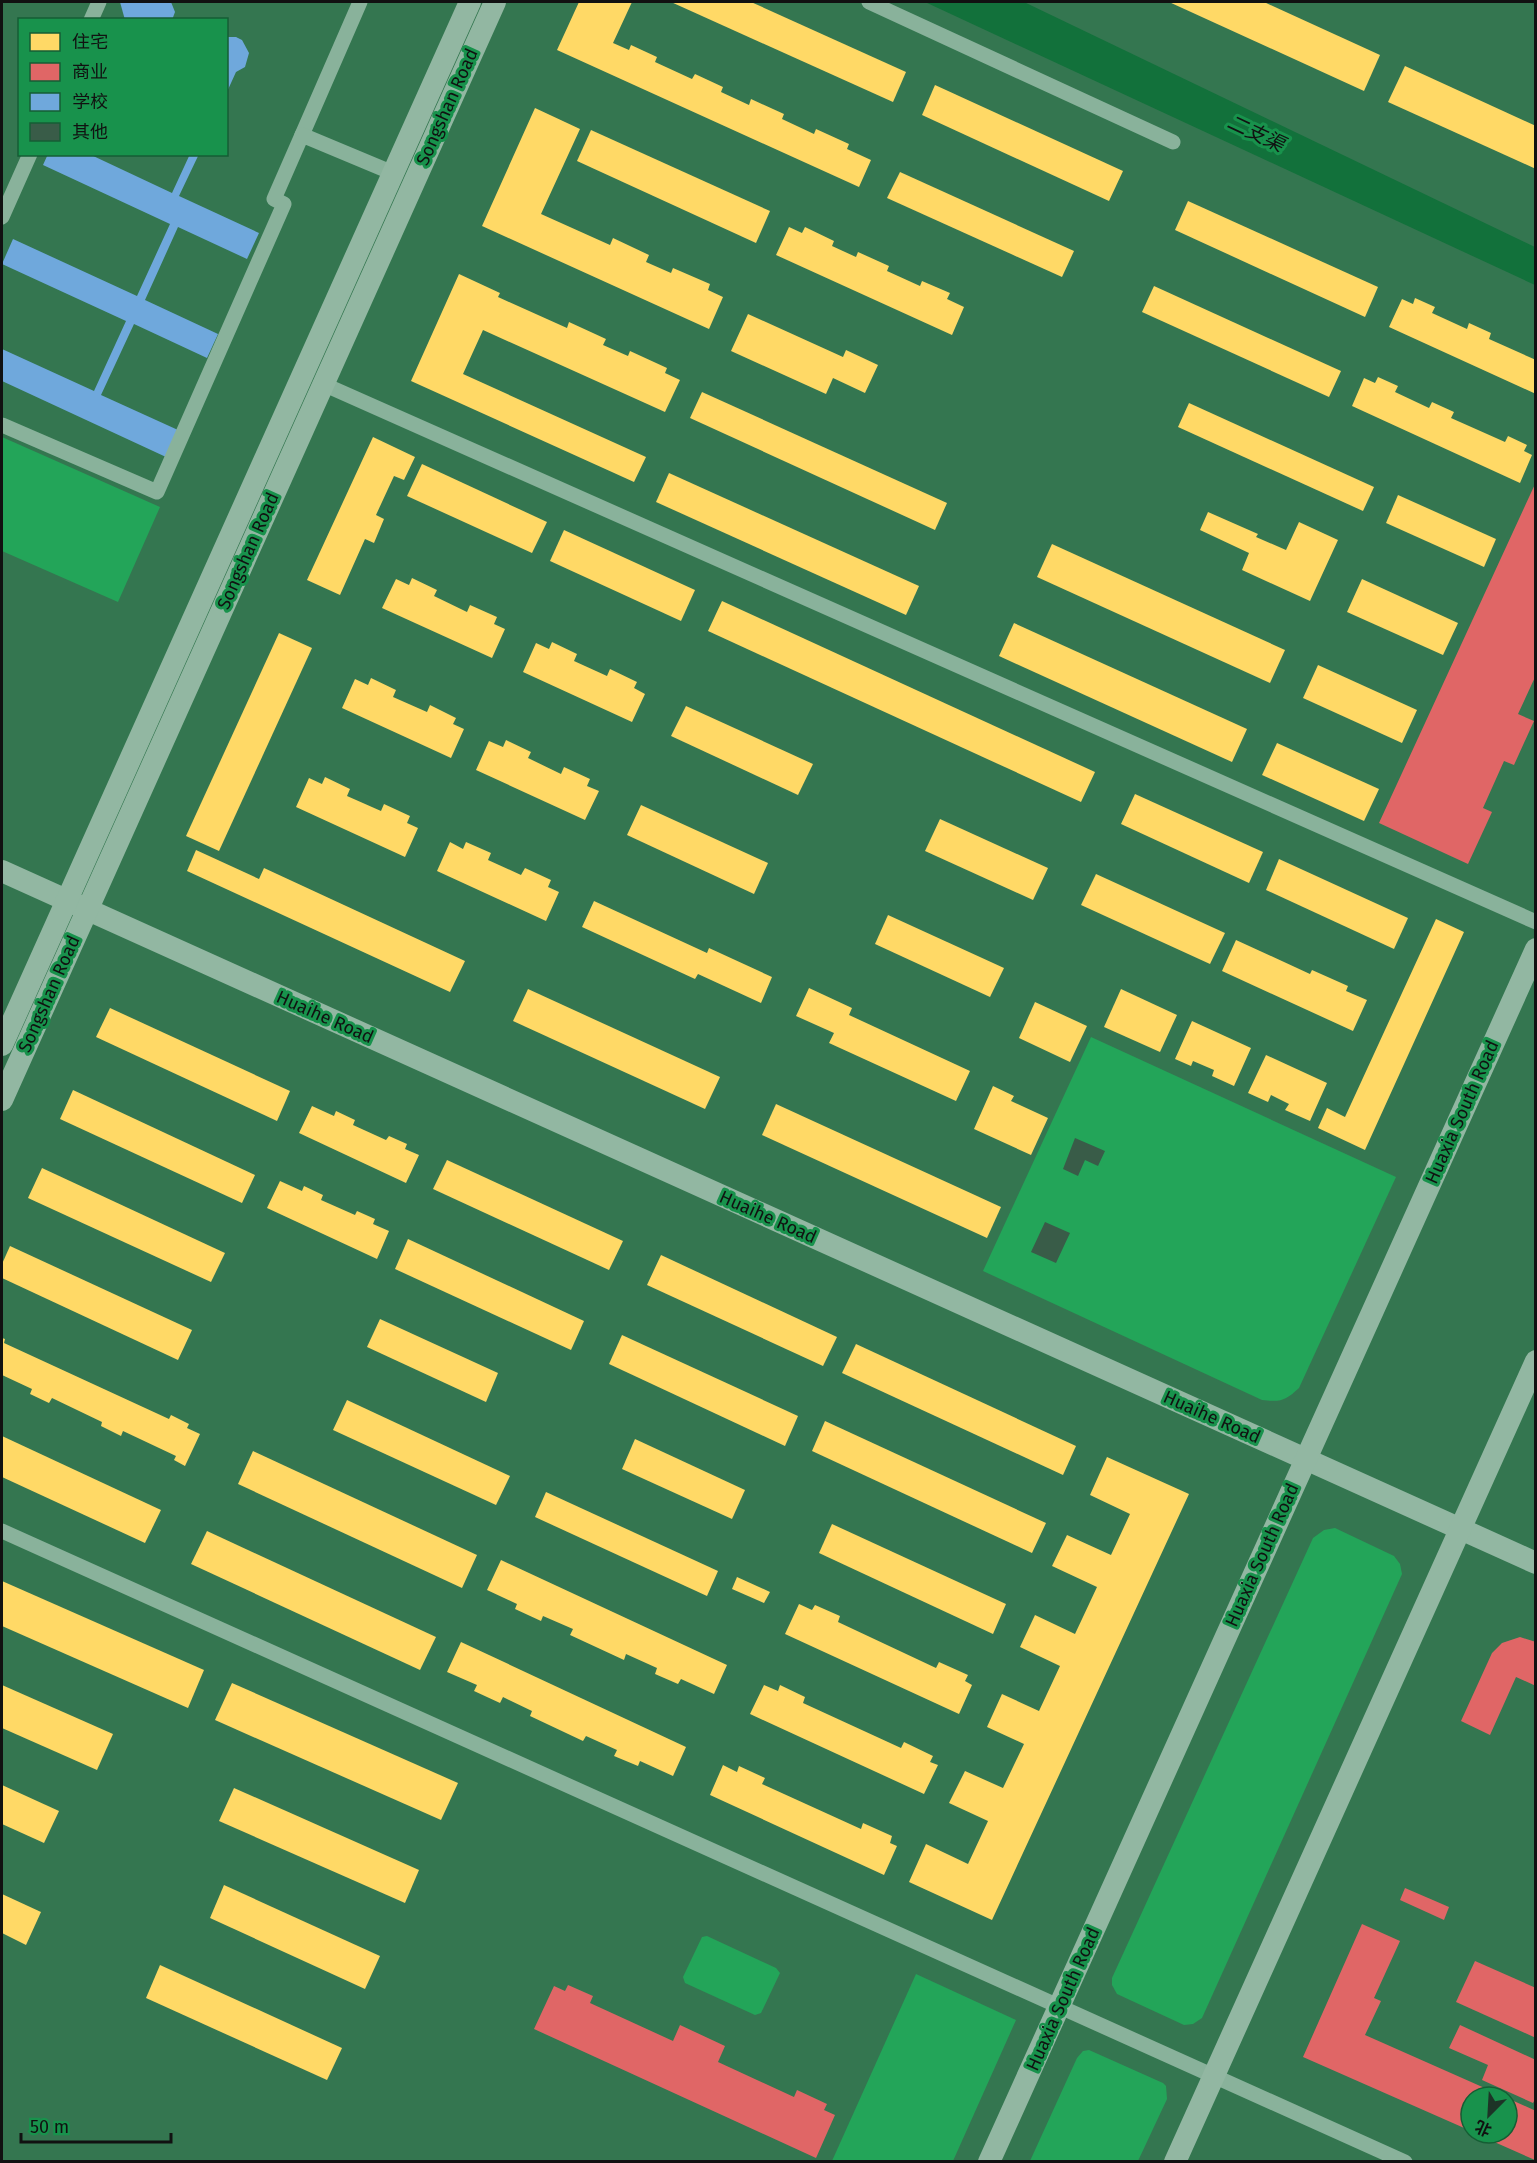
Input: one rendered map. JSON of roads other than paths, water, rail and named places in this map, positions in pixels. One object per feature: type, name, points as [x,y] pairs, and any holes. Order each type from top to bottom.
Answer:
[{"type":"street","points":[[92,18],[99,2]]},
{"type":"street","points":[[2,425],[157,492],[284,204],[274,200],[360,2]]},
{"type":"street","name":"Songshan Road","points":[[2,1100],[77,905],[393,173],[470,2]]},
{"type":"street","name":"Songshan Road","points":[[2,1045],[77,905],[323,384],[495,2]]},
{"type":"street","points":[[869,2],[1173,142]]},
{"type":"street","points":[[302,135],[393,173]]},
{"type":"street","points":[[2,217],[29,156]]},
{"type":"street","points":[[323,384],[1536,922]]},
{"type":"street","name":"Huaihe Road","points":[[2,871],[1536,1563]]},
{"type":"street","name":"Huaxia South Road","points":[[989,2162],[1536,950]]},
{"type":"street","points":[[1175,2162],[1536,1361]]},
{"type":"street","points":[[2,1531],[1405,2162]]},
{"type":"water","name":"二支渠","points":[[925,2],[1024,2],[1535,247],[1535,285]]}]
